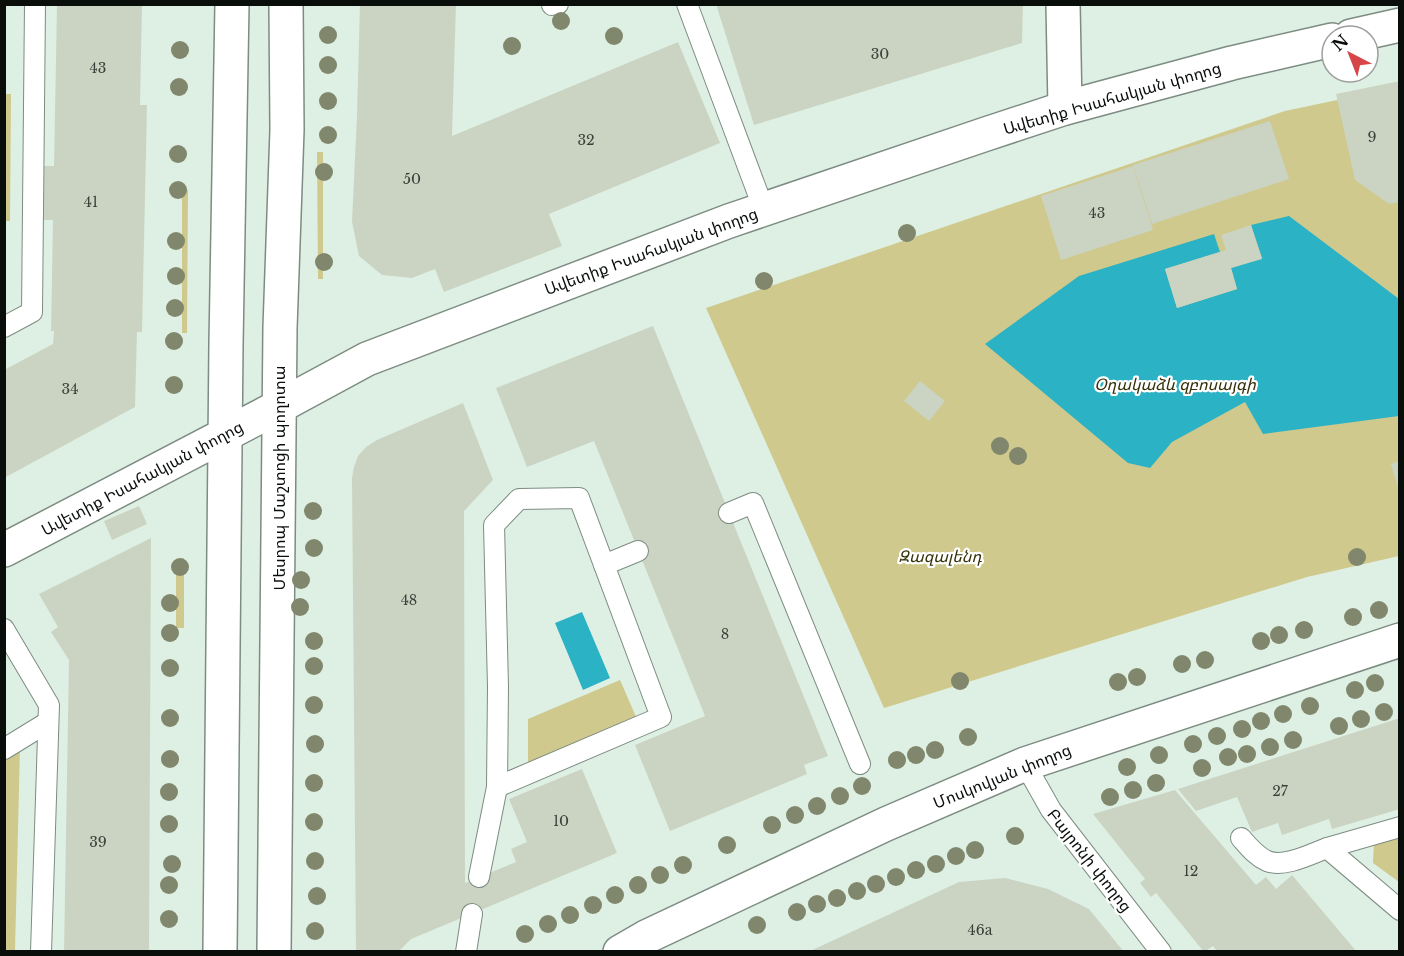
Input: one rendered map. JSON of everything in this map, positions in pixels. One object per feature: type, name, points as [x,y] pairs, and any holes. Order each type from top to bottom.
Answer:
[{"type":"main road","points":[[220,951],[232,4]]},
{"type":"main road","name":"Մեսրոպ Մաշտոցի պողոտա","points":[[274,951],[280,328],[286,130],[286,4]]},
{"type":"main road","points":[[1063,4],[1065,108]]},
{"type":"main road","points":[[1380,29],[1400,25]]},
{"type":"main road","name":"Ավետիք Իսահակյան փողոց","points":[[4,550],[367,358],[729,221],[1065,108],[1232,63],[1320,43]]},
{"type":"main road","name":"Մոսկովյան փողոց","points":[[620,951],[886,824],[1025,764],[1400,640]]},
{"type":"lane","points":[[4,327],[32,312],[35,4]]},
{"type":"lane","points":[[552,5],[558,4]]},
{"type":"lane","points":[[687,4],[764,210]]},
{"type":"lane","points":[[479,877],[497,787],[498,687],[494,525],[519,499],[579,498],[661,717],[497,787]]},
{"type":"lane","points":[[729,513],[753,503],[860,764]]},
{"type":"lane","points":[[604,565],[638,551]]},
{"type":"lane","points":[[4,629],[49,705],[41,951]]},
{"type":"lane","points":[[4,749],[48,722]]},
{"type":"lane","name":"Բայրոնի փողոց","points":[[1025,764],[1051,810],[1161,951]]},
{"type":"lane","points":[[1241,838],[1254,852],[1268,861],[1284,863],[1400,827]]},
{"type":"lane","points":[[1327,848],[1400,910]]},
{"type":"lane","points":[[466,951],[472,914]]},
{"type":"green space","name":"Օղակաձև զբոսայգի","points":[[1399,87],[1399,556],[1307,577],[884,708],[706,308],[1285,111]]},
{"type":"green space","points":[[4,94],[11,94],[10,221],[4,221]]},
{"type":"green space","points":[[317,152],[323,152],[323,279],[318,279]]},
{"type":"green space","points":[[182,190],[188,190],[187,333],[182,333]]},
{"type":"green space","points":[[184,558],[184,628],[176,628],[176,559]]},
{"type":"green space","points":[[620,680],[637,719],[528,763],[528,719]]},
{"type":"green space","points":[[20,748],[15,951],[5,952],[5,758]]},
{"type":"green space","points":[[1399,833],[1399,882],[1373,863],[1374,840]]},
{"type":"water","points":[[1289,216],[1399,299],[1399,416],[1263,434],[1245,402],[1172,442],[1150,468],[1128,463],[985,344],[1079,276],[1214,234],[1220,252],[1165,269],[1177,308],[1237,289],[1231,268],[1262,258],[1251,225]]},
{"type":"water","points":[[582,612],[610,678],[583,690],[555,623]]},
{"type":"building","points":[[57,4],[142,4],[140,105],[147,105],[142,332],[137,332],[135,407],[4,478],[4,370],[53,344],[54,331],[51,331],[53,220],[36,220],[37,166],[54,166]]},
{"type":"building","points":[[360,4],[456,4],[452,136],[678,42],[720,143],[549,214],[562,246],[444,292],[435,269],[412,278],[382,275],[359,256],[352,222]]},
{"type":"building","points":[[716,4],[1023,4],[1022,43],[754,125]]},
{"type":"building","points":[[1400,81],[1400,202],[1389,204],[1355,180],[1336,94]]},
{"type":"building","points":[[1270,121],[1289,179],[1152,224],[1133,165]]},
{"type":"building","points":[[1133,166],[1153,230],[1061,260],[1041,196]]},
{"type":"building","points":[[1251,225],[1262,259],[1231,268],[1237,289],[1177,308],[1165,269],[1226,250],[1221,235]]},
{"type":"building","points":[[653,326],[828,756],[804,765],[807,774],[670,831],[635,745],[705,716],[594,441],[527,467],[496,388]]},
{"type":"building","points":[[920,381],[945,401],[929,421],[904,401]]},
{"type":"building","points":[[463,403],[493,480],[464,511],[465,883],[516,862],[511,849],[527,842],[509,799],[582,769],[617,853],[411,939],[398,952],[356,952],[352,478],[354,467],[358,456],[377,440]]},
{"type":"building","points":[[1400,461],[1400,491],[1399,491],[1391,464]]},
{"type":"building","points":[[139,506],[147,524],[112,540],[104,521]]},
{"type":"building","points":[[151,538],[149,952],[64,952],[69,660],[51,632],[58,627],[39,594]]},
{"type":"building","points":[[1400,718],[1400,809],[1332,829],[1329,819],[1282,835],[1278,823],[1252,832],[1237,797],[1196,811],[1178,789]]},
{"type":"building","points":[[1175,790],[1256,885],[1266,877],[1276,889],[1292,875],[1357,952],[1218,952],[1213,946],[1204,952],[1156,893],[1151,897],[1140,883],[1145,879],[1093,814]]},
{"type":"building","points":[[1005,878],[1048,889],[1089,909],[1124,952],[808,952],[959,882]]},
{"type":"park label","name":"Զազալենդ","points":[[940,556]]}]
